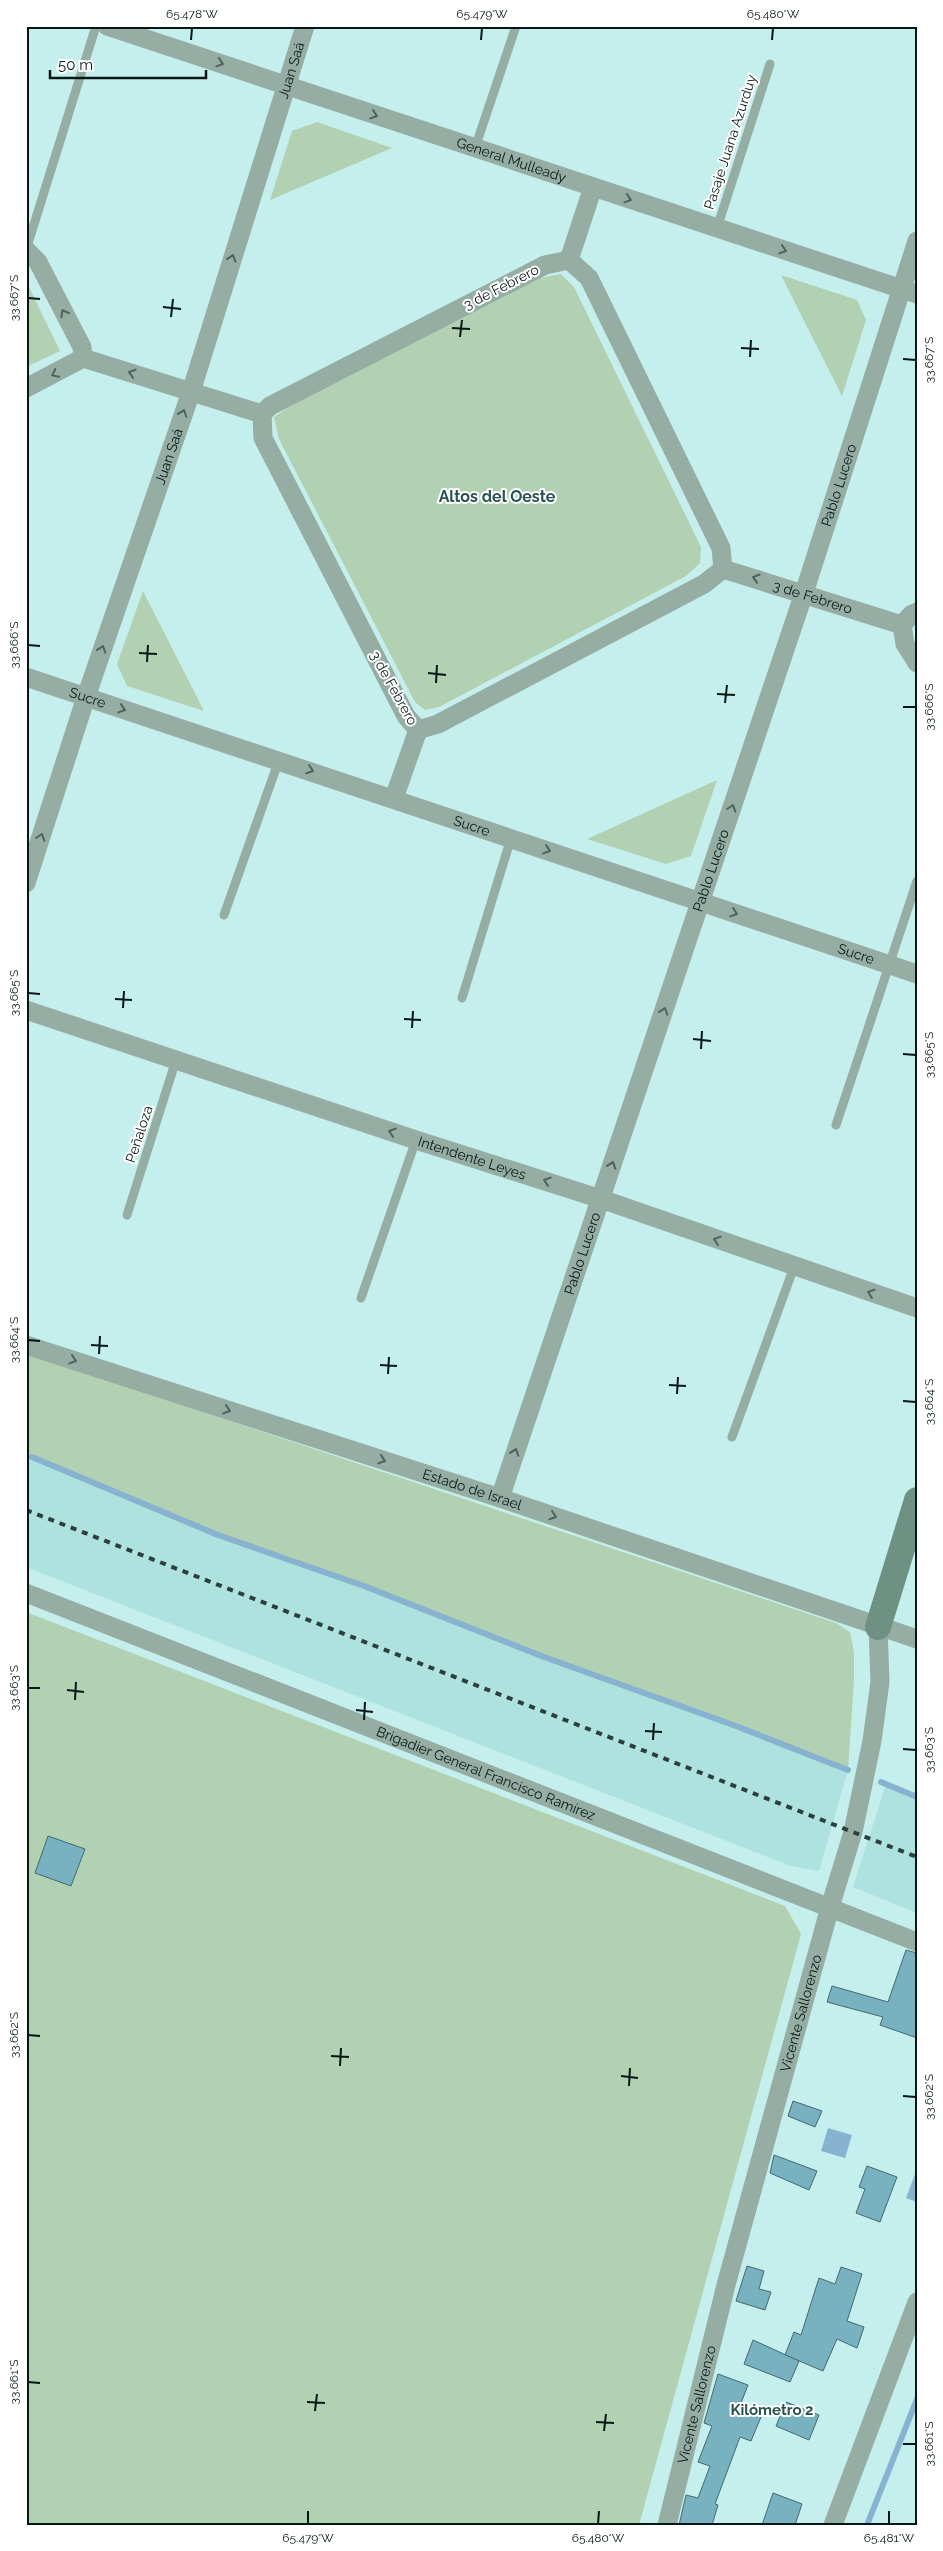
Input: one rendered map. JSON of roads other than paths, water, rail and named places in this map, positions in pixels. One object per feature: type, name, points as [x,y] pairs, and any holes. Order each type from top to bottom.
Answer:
[{"type":"street","name":"General Mulleady","points":[[107,26],[909,291]]},
{"type":"street","name":"Juan Saá","points":[[26,883],[86,697],[190,392],[305,26]]},
{"type":"street","points":[[593,187],[569,260],[590,278],[721,548],[723,569]]},
{"type":"street","name":"Pablo Lucero","points":[[500,1498],[804,593],[909,291],[917,241]]},
{"type":"street","points":[[26,250],[38,262],[82,347],[83,358]]},
{"type":"street","name":"3 de Febrero","points":[[569,260],[545,265],[270,406],[262,414],[263,438],[406,716],[418,730],[438,724],[704,584],[723,569],[902,625]]},
{"type":"street","points":[[26,388],[83,358],[262,414]]},
{"type":"street","points":[[917,612],[912,614],[902,625],[905,644],[917,663]]},
{"type":"street","name":"Sucre","points":[[26,677],[280,760],[917,974]]},
{"type":"street","points":[[394,798],[418,730]]},
{"type":"street","name":"Intendente Leyes","points":[[26,1010],[416,1140],[601,1198],[794,1267],[917,1308]]},
{"type":"street","name":"Estado de Israel","points":[[26,1345],[500,1498],[917,1639]]},
{"type":"street","name":"Vicente Sallorenzo","points":[[666,2525],[726,2285],[830,1907],[853,1832],[872,1741],[880,1682],[878,1627],[917,1500]]},
{"type":"street","name":"Brigadier General Francisco Ramírez","points":[[26,1593],[917,1942]]},
{"type":"street","points":[[833,2525],[917,2302]]},
{"type":"lane","points":[[26,250],[96,26]]},
{"type":"lane","points":[[475,148],[516,26]]},
{"type":"lane","name":"Pasaje Juana Azurduy","points":[[717,228],[770,64]]},
{"type":"lane","points":[[224,915],[280,760]]},
{"type":"lane","points":[[462,998],[511,838]]},
{"type":"lane","points":[[836,1125],[917,881]]},
{"type":"lane","name":"Peñaloza","points":[[127,1216],[176,1060]]},
{"type":"lane","points":[[361,1298],[416,1140]]},
{"type":"lane","points":[[732,1437],[794,1267]]},
{"type":"waterway","points":[[32,1457],[218,1535],[364,1586],[544,1657],[736,1726],[848,1770]]},
{"type":"waterway","points":[[881,1782],[917,1797]]},
{"type":"waterway","points":[[867,2525],[917,2399]]},
{"type":"railway","points":[[26,1510],[917,1857]]},
{"type":"district","name":"Altos del Oeste","points":[[497,496]]},
{"type":"district","name":"Kilómetro 2","points":[[772,2410]]}]
